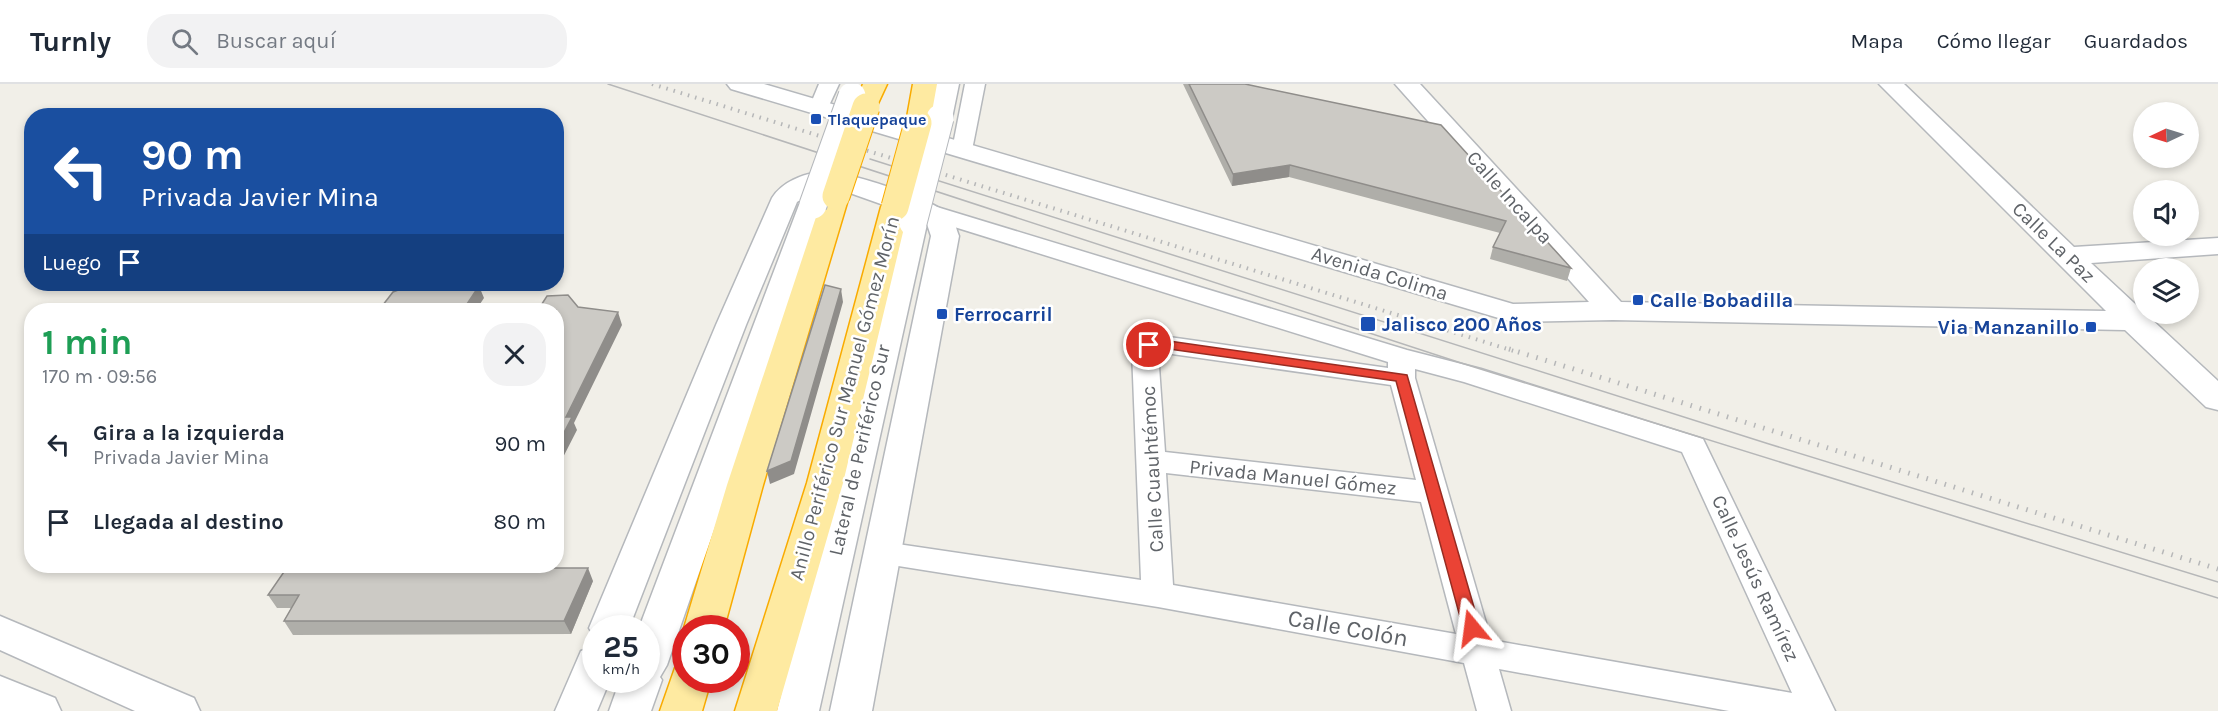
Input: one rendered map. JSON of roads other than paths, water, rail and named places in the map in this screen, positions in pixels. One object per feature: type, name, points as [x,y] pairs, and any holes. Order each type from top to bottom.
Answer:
[{"type":"highway","points":[[708,615],[824,201],[858,96],[875,84]]},
{"type":"highway","points":[[925,84],[929,120]]},
{"type":"highway","name":"Anillo Periférico Sur Manuel Gómez Morín","points":[[756,711],[825,483],[911,214]]},
{"type":"highway","points":[[681,711],[686,693]]},
{"type":"street","points":[[739,84],[819,108],[829,84]]},
{"type":"street","name":"Lateral de Periférico Sur","points":[[798,711],[911,214],[929,120],[947,84]]},
{"type":"street","points":[[962,150],[975,84]]},
{"type":"street","name":"Calle Incalpa","points":[[1407,84],[1613,311]]},
{"type":"street","name":"Calle La Paz","points":[[1891,84],[2070,256],[2133,321]]},
{"type":"street","name":"Avenida Colima","points":[[819,108],[1512,313],[1613,311],[2133,321]]},
{"type":"street","points":[[614,615],[731,325],[785,198],[797,187],[826,178],[836,179],[911,214],[1401,367],[1494,711]]},
{"type":"street","points":[[660,629],[824,201]]},
{"type":"street","points":[[851,711],[884,554],[945,236],[940,221],[911,214]]},
{"type":"street","points":[[2070,256],[2218,246]]},
{"type":"street","name":"Calle La Paz","points":[[2136,324],[2218,399]]},
{"type":"street","name":"Calle Cuauhtémoc","points":[[1158,595],[1145,351],[1149,345],[1162,344],[1401,367]]},
{"type":"street","name":"Calle Jesús Ramírez","points":[[1401,367],[1472,375],[1693,446],[1818,711]]},
{"type":"street","name":"Privada Manuel Gómez","points":[[1152,460],[1434,493]]},
{"type":"street","name":"Calle Colón","points":[[884,554],[1158,595],[1812,711]]},
{"type":"street","points":[[0,632],[179,711]]},
{"type":"street","points":[[576,711],[584,693]]},
{"type":"street","points":[[630,711],[636,693]]},
{"type":"street","points":[[0,694],[40,711]]},
{"type":"tram line","points":[[608,84],[1458,362],[2218,598]]},
{"type":"tram line","points":[[870,159],[1769,444],[2218,582]]},
{"type":"railway","points":[[652,84],[1514,351]]},
{"type":"railway","points":[[1509,349],[2218,569]]},
{"type":"place","name":"Tlaquepaque","points":[[816,119]]},
{"type":"place","name":"Calle Bobadilla","points":[[1638,300]]},
{"type":"place","name":"Ferrocarril","points":[[942,314]]},
{"type":"place","name":"Jalisco 200 Años","points":[[1368,324]]},
{"type":"place","name":"Via Manzanillo","points":[[2091,327]]}]
